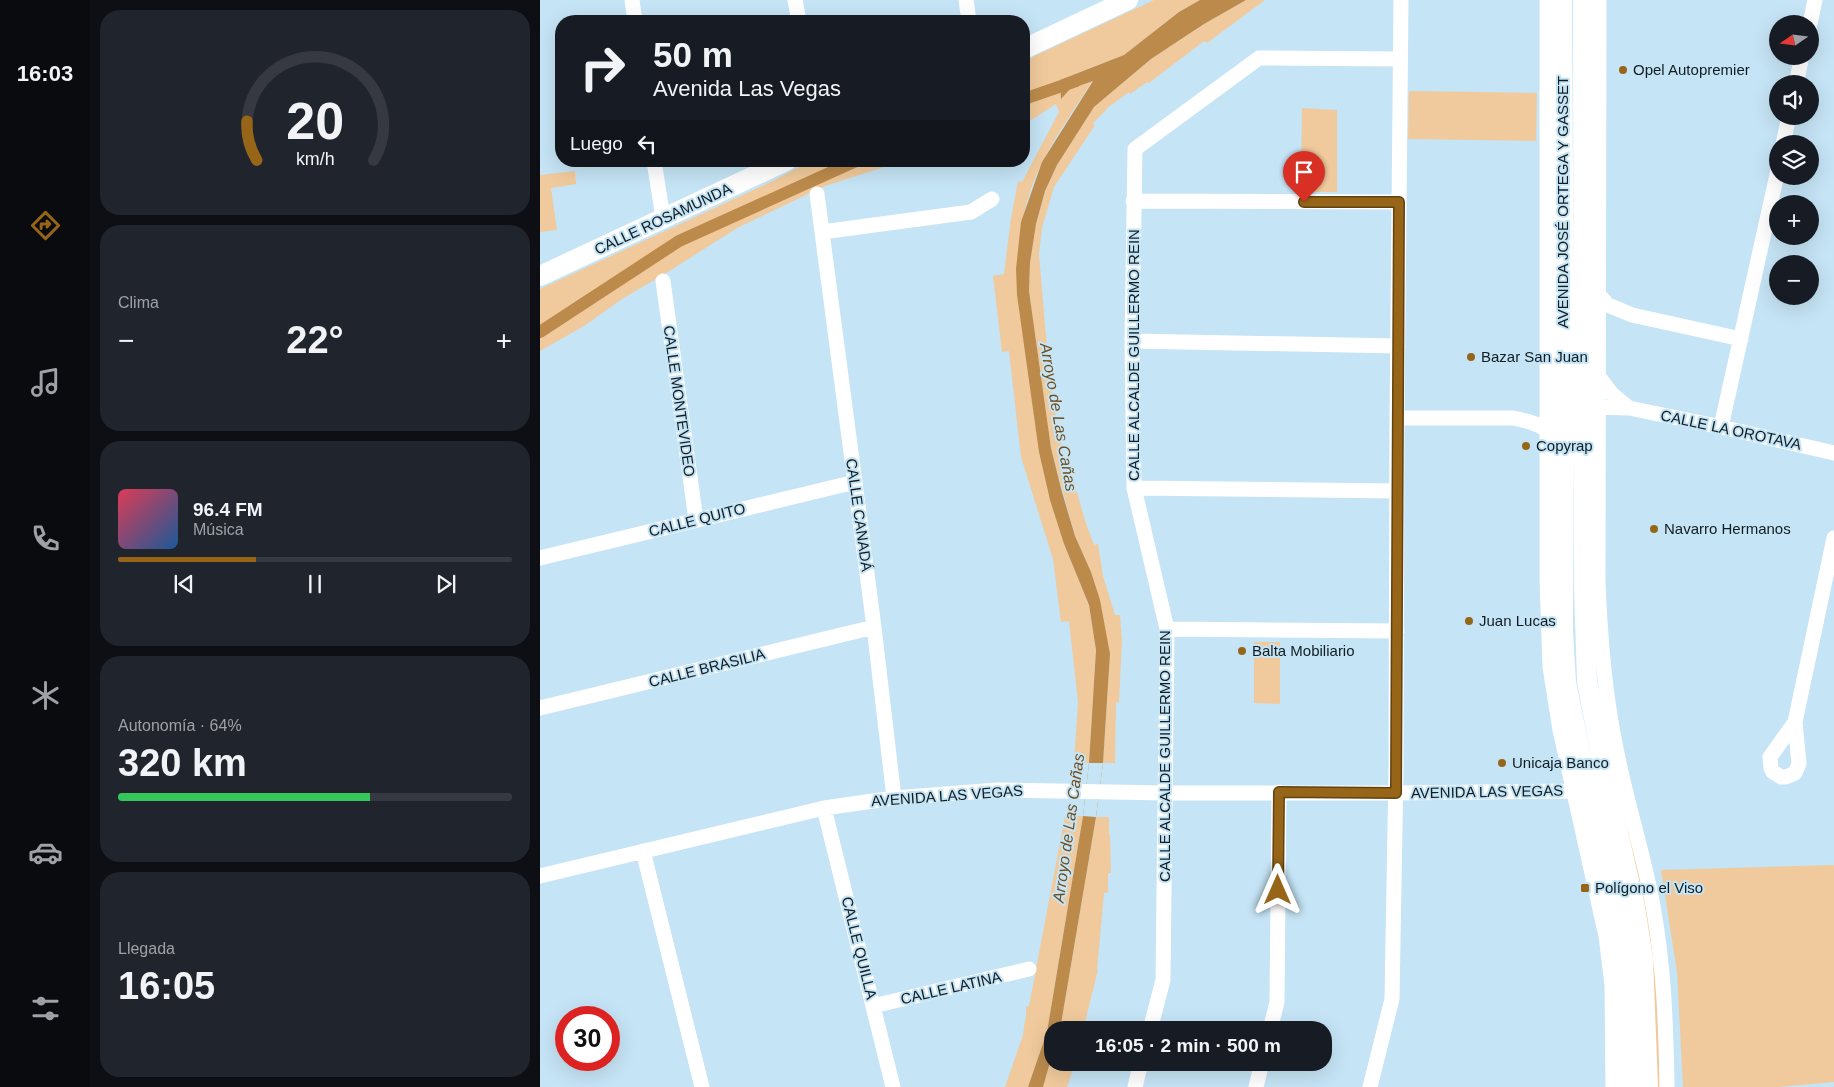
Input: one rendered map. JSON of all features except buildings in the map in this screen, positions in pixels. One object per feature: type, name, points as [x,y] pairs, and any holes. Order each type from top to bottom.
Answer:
[{"type":"main road","name":"AVENIDA JOSÉ ORTEGA Y GASSET","points":[[1562,0],[1564,388],[1558,434],[1566,682],[1583,792],[1617,909],[1626,966],[1629,1087]]},
{"type":"main road","name":"AVENIDA JOSÉ ORTEGA Y GASSET","points":[[1583,0],[1582,286],[1592,407],[1584,590],[1587,681],[1602,762],[1635,907],[1643,959],[1648,1087]]},
{"type":"main road","points":[[1030,46],[1121,2]]},
{"type":"main road","name":"CALLE ROSAMUNDA","points":[[540,276],[773,167]]},
{"type":"street","points":[[632,0],[634,15]]},
{"type":"street","points":[[795,0],[798,15]]},
{"type":"street","points":[[966,0],[968,15]]},
{"type":"street","points":[[1370,1087],[1392,999],[1398,631],[1397,418],[1401,0]]},
{"type":"street","name":"AVENIDA JOSÉ ORTEGA Y GASSET","points":[[1547,0],[1546,406],[1558,434]]},
{"type":"street","name":"AVENIDA JOSÉ ORTEGA Y GASSET","points":[[1599,0],[1600,327],[1599,377],[1592,407],[1598,581],[1604,680],[1615,744],[1653,905],[1662,969],[1666,1022],[1667,1087]]},
{"type":"street","points":[[1812,15],[1815,0]]},
{"type":"street","name":"CALLE ALCALDE GUILLERMO REIN","points":[[1152,1021],[1163,980],[1167,629],[1134,488],[1132,341],[1135,149],[1259,58],[1400,59]]},
{"type":"street","points":[[655,167],[663,218]]},
{"type":"street","points":[[1721,427],[1775,185]]},
{"type":"street","name":"CALLE CANADÁ","points":[[817,194],[874,627],[894,798]]},
{"type":"street","points":[[822,232],[971,212],[992,199]]},
{"type":"street","points":[[1134,201],[1399,202]]},
{"type":"street","name":"CALLE MONTEVIDEO","points":[[663,281],[696,520]]},
{"type":"street","points":[[1600,296],[1608,305],[1632,315],[1741,339]]},
{"type":"street","points":[[1600,327],[1606,319],[1616,315],[1632,315]]},
{"type":"street","points":[[1132,341],[1398,346]]},
{"type":"street","points":[[1397,418],[1513,418],[1529,422],[1558,434],[1592,407],[1564,363]]},
{"type":"street","name":"CALLE LA OROTAVA","points":[[1599,377],[1612,394],[1629,408]]},
{"type":"street","points":[[1513,418],[1536,412],[1554,400],[1564,388]]},
{"type":"street","name":"CALLE LA OROTAVA","points":[[1592,407],[1629,408],[1834,453]]},
{"type":"street","name":"CALLE QUITO","points":[[540,558],[855,482]]},
{"type":"street","points":[[1134,488],[1398,492]]},
{"type":"street","points":[[1795,722],[1834,538]]},
{"type":"street","name":"CALLE BRASILIA","points":[[540,708],[874,627]]},
{"type":"street","points":[[1167,629],[1398,631]]},
{"type":"street","points":[[1602,762],[1583,792],[1614,818]]},
{"type":"street","name":"AVENIDA LAS VEGAS","points":[[540,876],[824,808],[894,798],[997,790],[1166,793],[1583,792]]},
{"type":"street","points":[[1273,1021],[1278,1002],[1279,792]]},
{"type":"street","name":"AVENIDA JOSÉ ORTEGA Y GASSET","points":[[1583,792],[1612,985],[1613,1087]]},
{"type":"street","name":"CALLE QUILLA","points":[[824,808],[893,1087]]},
{"type":"street","points":[[643,851],[702,1087]]},
{"type":"street","name":"CALLE LATINA","points":[[873,1006],[1029,969]]},
{"type":"street","points":[[1135,1087],[1139,1071]]},
{"type":"street","points":[[1256,1087],[1260,1071]]},
{"type":"shaded area","points":[[1154,0],[1200,0],[1179,12],[1124,55],[1060,80],[1061,98],[1070,89],[1093,80],[1054,140],[1043,161],[1030,193],[1021,226],[1017,295],[1064,544],[1089,605],[1096,650],[1089,763],[1074,762],[1078,702],[1069,621],[1061,622],[1053,559],[1021,457],[1009,351],[1002,352],[993,276],[1004,274],[1018,181],[1022,182],[1059,112],[1056,104],[1030,120],[1030,58]]},
{"type":"shaded area","points":[[1200,0],[1246,0],[1204,24],[1151,59],[1094,107],[1057,165],[1045,191],[1036,224],[1030,263],[1029,291],[1051,448],[1075,536],[1091,572],[1100,600],[1110,654],[1103,763],[1096,817],[1062,1021],[1049,1021],[1083,816],[1089,763],[1096,650],[1089,605],[1064,544],[1050,500],[1039,452],[1017,295],[1016,269],[1021,222],[1042,162],[1093,81],[1070,89],[1061,99],[1060,80],[1124,55],[1179,12]]},
{"type":"shaded area","points":[[1246,0],[1265,0],[1207,43],[1204,41],[1149,83],[1147,82],[1130,94],[1129,92],[1106,109],[1093,123],[1095,125],[1054,187],[1042,228],[1039,254],[1050,384],[1064,458],[1068,471],[1072,472],[1081,508],[1094,545],[1098,544],[1103,576],[1115,615],[1120,615],[1122,641],[1119,702],[1116,703],[1115,763],[1103,763],[1110,654],[1091,572],[1075,536],[1051,448],[1029,291],[1030,263],[1036,224],[1045,191],[1057,165],[1094,107],[1151,59],[1204,24]]},
{"type":"shaded area","points":[[1409,91],[1537,93],[1536,141],[1408,139]]},
{"type":"shaded area","points":[[1302,108],[1337,110],[1337,192],[1312,192],[1312,174],[1301,174]]},
{"type":"shaded area","points":[[799,167],[884,167],[825,186],[737,228],[622,299],[584,326],[540,351],[540,289],[775,180]]},
{"type":"shaded area","points":[[575,171],[576,184],[551,188],[557,230],[540,232],[540,175]]},
{"type":"shaded area","points":[[1254,642],[1280,642],[1280,704],[1254,703]]},
{"type":"shaded area","points":[[1612,754],[1641,877],[1657,966],[1662,1087],[1654,1087]]},
{"type":"shaded area","points":[[1065,816],[1083,816],[1049,1021],[1044,1021],[1044,1041],[1028,1087],[1005,1087],[1023,1035],[1026,1007],[1029,1006]]},
{"type":"shaded area","points":[[1096,817],[1109,817],[1111,873],[1108,873],[1108,892],[1104,893],[1098,970],[1085,1021],[1062,1021]]},
{"type":"shaded area","points":[[1834,865],[1834,1082],[1778,1087],[1683,1087],[1677,972],[1661,870]]},
{"type":"shaded area","points":[[1044,1041],[1044,1071],[1048,1071],[1043,1087],[1028,1087]]},
{"type":"shaded area","points":[[1048,1071],[1072,1071],[1067,1087],[1043,1087]]},
{"type":"pier","points":[[1089,763],[1103,763],[1096,817],[1083,816]]},
{"type":"waterway","points":[[1030,97],[1076,81]]},
{"type":"waterway","points":[[540,332],[679,241],[843,167]]},
{"type":"place","name":"Opel Autopremier","points":[[1623,70]]},
{"type":"place","name":"Bazar San Juan","points":[[1471,357]]},
{"type":"place","name":"Copyrap","points":[[1526,446]]},
{"type":"place","name":"Navarro Hermanos","points":[[1654,529]]},
{"type":"place","name":"Juan Lucas","points":[[1469,621]]},
{"type":"place","name":"Balta Mobiliario","points":[[1242,651]]},
{"type":"place","name":"Unicaja Banco","points":[[1502,763]]},
{"type":"place","name":"Polígono el Viso","points":[[1585,888]]},
{"type":"route","points":[[1278,890],[1279,792],[1396,793],[1399,202],[1304,202]]},
{"type":"water label","name":"Arroyo de Las Cañas","points":[[1059,417]]},
{"type":"water label","name":"Arroyo de Las Cañas","points":[[1068,828]]}]
